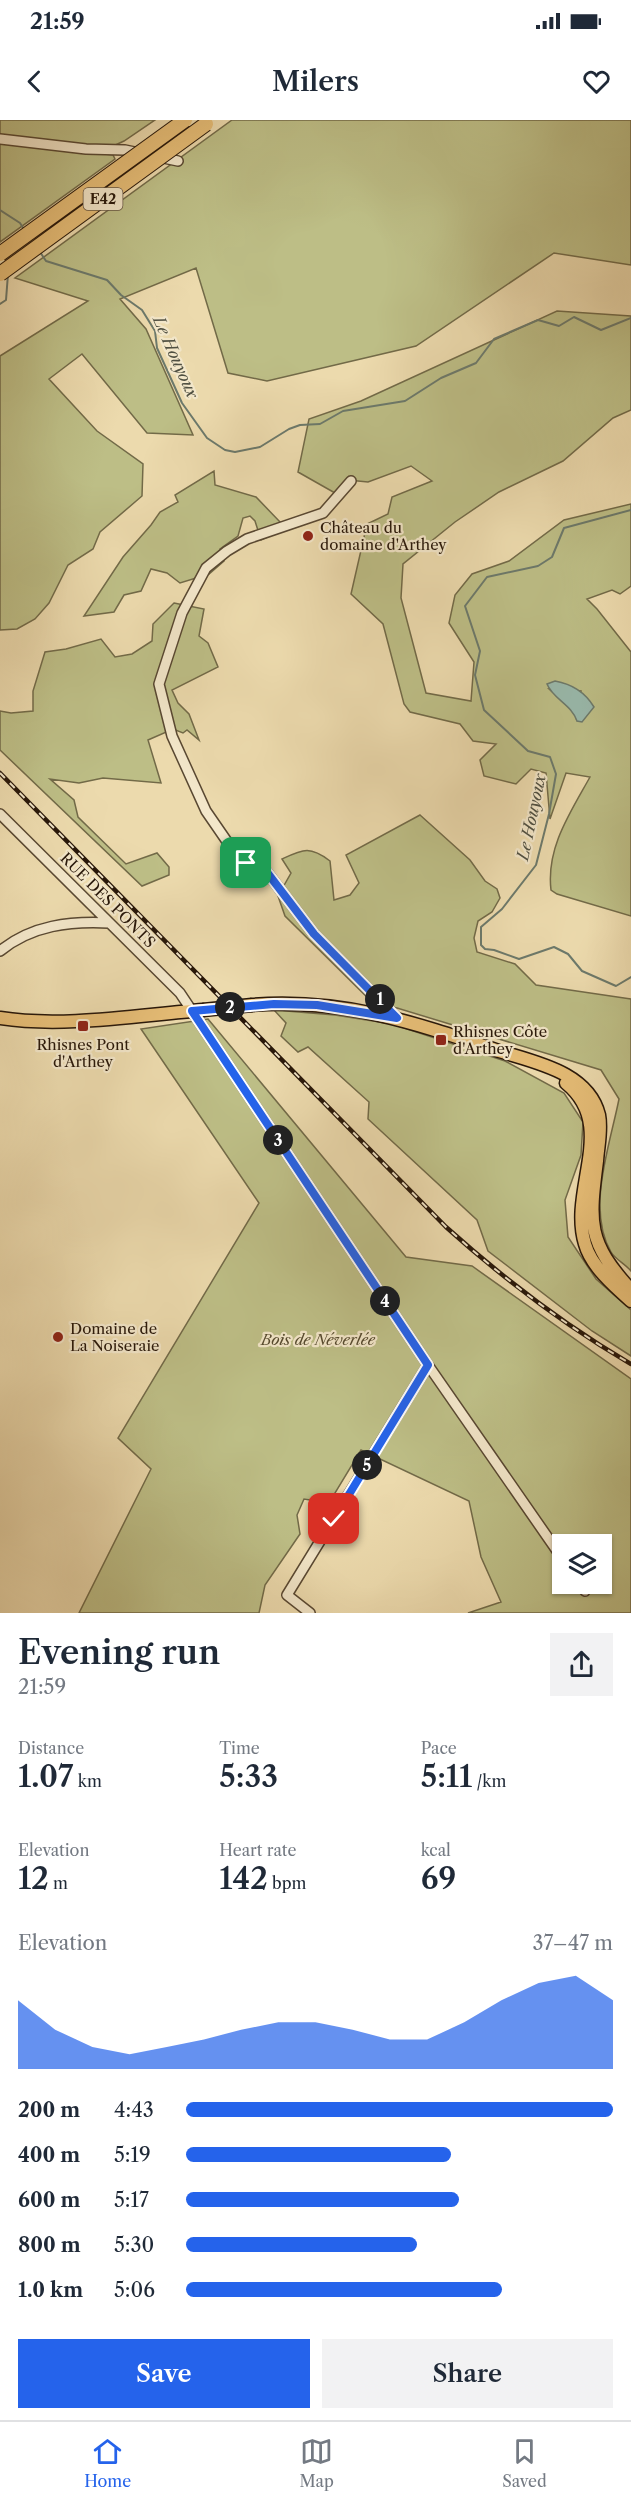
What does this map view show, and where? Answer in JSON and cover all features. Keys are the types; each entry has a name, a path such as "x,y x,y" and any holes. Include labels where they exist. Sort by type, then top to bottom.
{"highway":[{"name":"E42","path":"0,254 185,120"},
{"name":"E42","path":"0,274 206,124"}],"main road":[{"path":"0,1018 38,1022 78,1021 252,1005 317,1005 397,1018 497,1050 570,1077 591,1096 599,1115 600,1130 592,1196 593,1230 601,1253 631,1290"},
{"path":"497,1050 564,1082 576,1092 587,1108 591,1123 591,1142 581,1202 585,1245 599,1269 631,1301"}],"street":[{"path":"0,139 86,149 125,150 178,161"},
{"path":"351,481 323,513 247,539 226,551 206,568 182,613 159,684 172,736 206,811 226,840 246,863 266,871 314,934 397,1018"},
{"name":"RUE DES PONTS","path":"0,814 198,1010 428,1365 552,1544"},
{"path":"0,951 8,944 40,929 63,922 109,923"},
{"path":"310,1613 287,1595 428,1365"}],"green space":[{"path":"0,120 155,120 111,147 0,137"},
{"path":"232,120 631,120 631,265 554,253 416,346 267,381 228,373 196,268 120,299 146,329 193,435 147,433 82,354 49,379 97,431 143,464 142,496 100,532 93,549 68,565 49,603 35,619 17,629 0,630 0,356 88,301 15,278"},
{"path":"0,142 113,155 115,159 0,242"},
{"path":"557,311 631,316 631,410 613,418 563,461 499,492 455,522 403,564 401,598 426,693 471,701 474,662 449,623 455,595 472,574 509,561 564,520 631,504 631,586 620,594 612,590 587,599 631,652 631,916 557,894 551,890 550,875 556,845 590,777 566,773 550,819 546,773 531,769 516,784 484,776 480,760 496,744 473,741 460,724 410,712 404,704 383,624 351,594 367,524 388,514 392,497 432,481 411,466 368,482 348,480 335,493 298,472 309,419 361,401","holes":["549,689 581,691 577,721 575,713"]},
{"path":"214,471 215,485 256,497 281,523 272,535 261,540 255,521 250,516 243,518 238,536 220,549 224,561 209,574 180,583 167,573 151,569 141,591 124,595 114,612 84,616 123,557 160,512 178,502 175,495"},
{"path":"174,603 204,609 199,636 208,643 218,667 172,690 178,703 189,714 199,740 187,730 183,733 173,729 148,740 161,783 103,778 79,783 50,779 74,800 78,817 126,864 157,853 169,867 169,875 142,886 0,750 0,711 11,713 33,711 33,691 45,652 66,649 101,639 115,657 132,654 152,641 153,624"},
{"path":"420,815 470,860 485,881 497,889 500,898 492,912 478,921 474,938 477,952 515,964 536,985 631,999 631,1271 611,1252 600,1216 602,1177 619,1099 601,1070 397,1008 373,1003 285,916 278,896 291,873 282,859 302,851 317,853 330,861 334,900 350,895 359,883 346,855"},
{"path":"274,1010 335,1015 392,1024 505,1061 564,1093 583,1122 581,1155 565,1200 568,1237 596,1279 631,1310 631,1356 592,1331 488,1251 477,1220 368,1119 369,1102 308,1047 298,1052 281,1036 286,1023"},
{"name":"Bois de Néverlée","path":"208,1019 406,1257 472,1266 631,1379 631,1613 468,1613 501,1602 481,1557 469,1501 361,1450 329,1503 304,1499 297,1515 300,1534 265,1585 259,1613 79,1613 151,1469 118,1438 259,1203 141,1029"}],"shaded area":[{"path":"555,681 578,690 594,707 582,722 577,721 575,715 550,689 547,684"}],"waterway":[{"name":"Le Houyoux","path":"0,210 20,223 25,231"},
{"name":"Le Houyoux","path":"40,252 46,261 107,280 121,295 142,310 155,331 157,348 182,403 207,438 225,450 235,452 260,447 289,429 300,425 320,424 343,411 405,401 441,378 476,363 494,339 538,320 559,326 574,317 601,330 631,318"},
{"path":"0,304 6,300 8,274"},
{"name":"Le Houyoux","path":"631,510 564,528 552,557 538,566 487,577 465,606 480,651 475,675 484,710 528,751 550,757 556,774 536,865 502,909 481,927 481,945 485,949 519,959 554,947 568,954 582,971 616,986 631,977"}],"railway":[{"path":"0,773 446,1227 535,1300 631,1364"}],"place":[{"name":"Château du domaine d'Arthey","path":"308,536"},
{"name":"Rhisnes Pont d'Arthey","path":"83,1026"},
{"name":"Rhisnes Côte d'Arthey","path":"441,1040"},
{"name":"Domaine de La Noiseraie","path":"58,1337"}],"route":[{"path":"246,863 266,871 314,934 397,1018 317,1005 274,1004 192,1011 428,1365 334,1519"}]}
